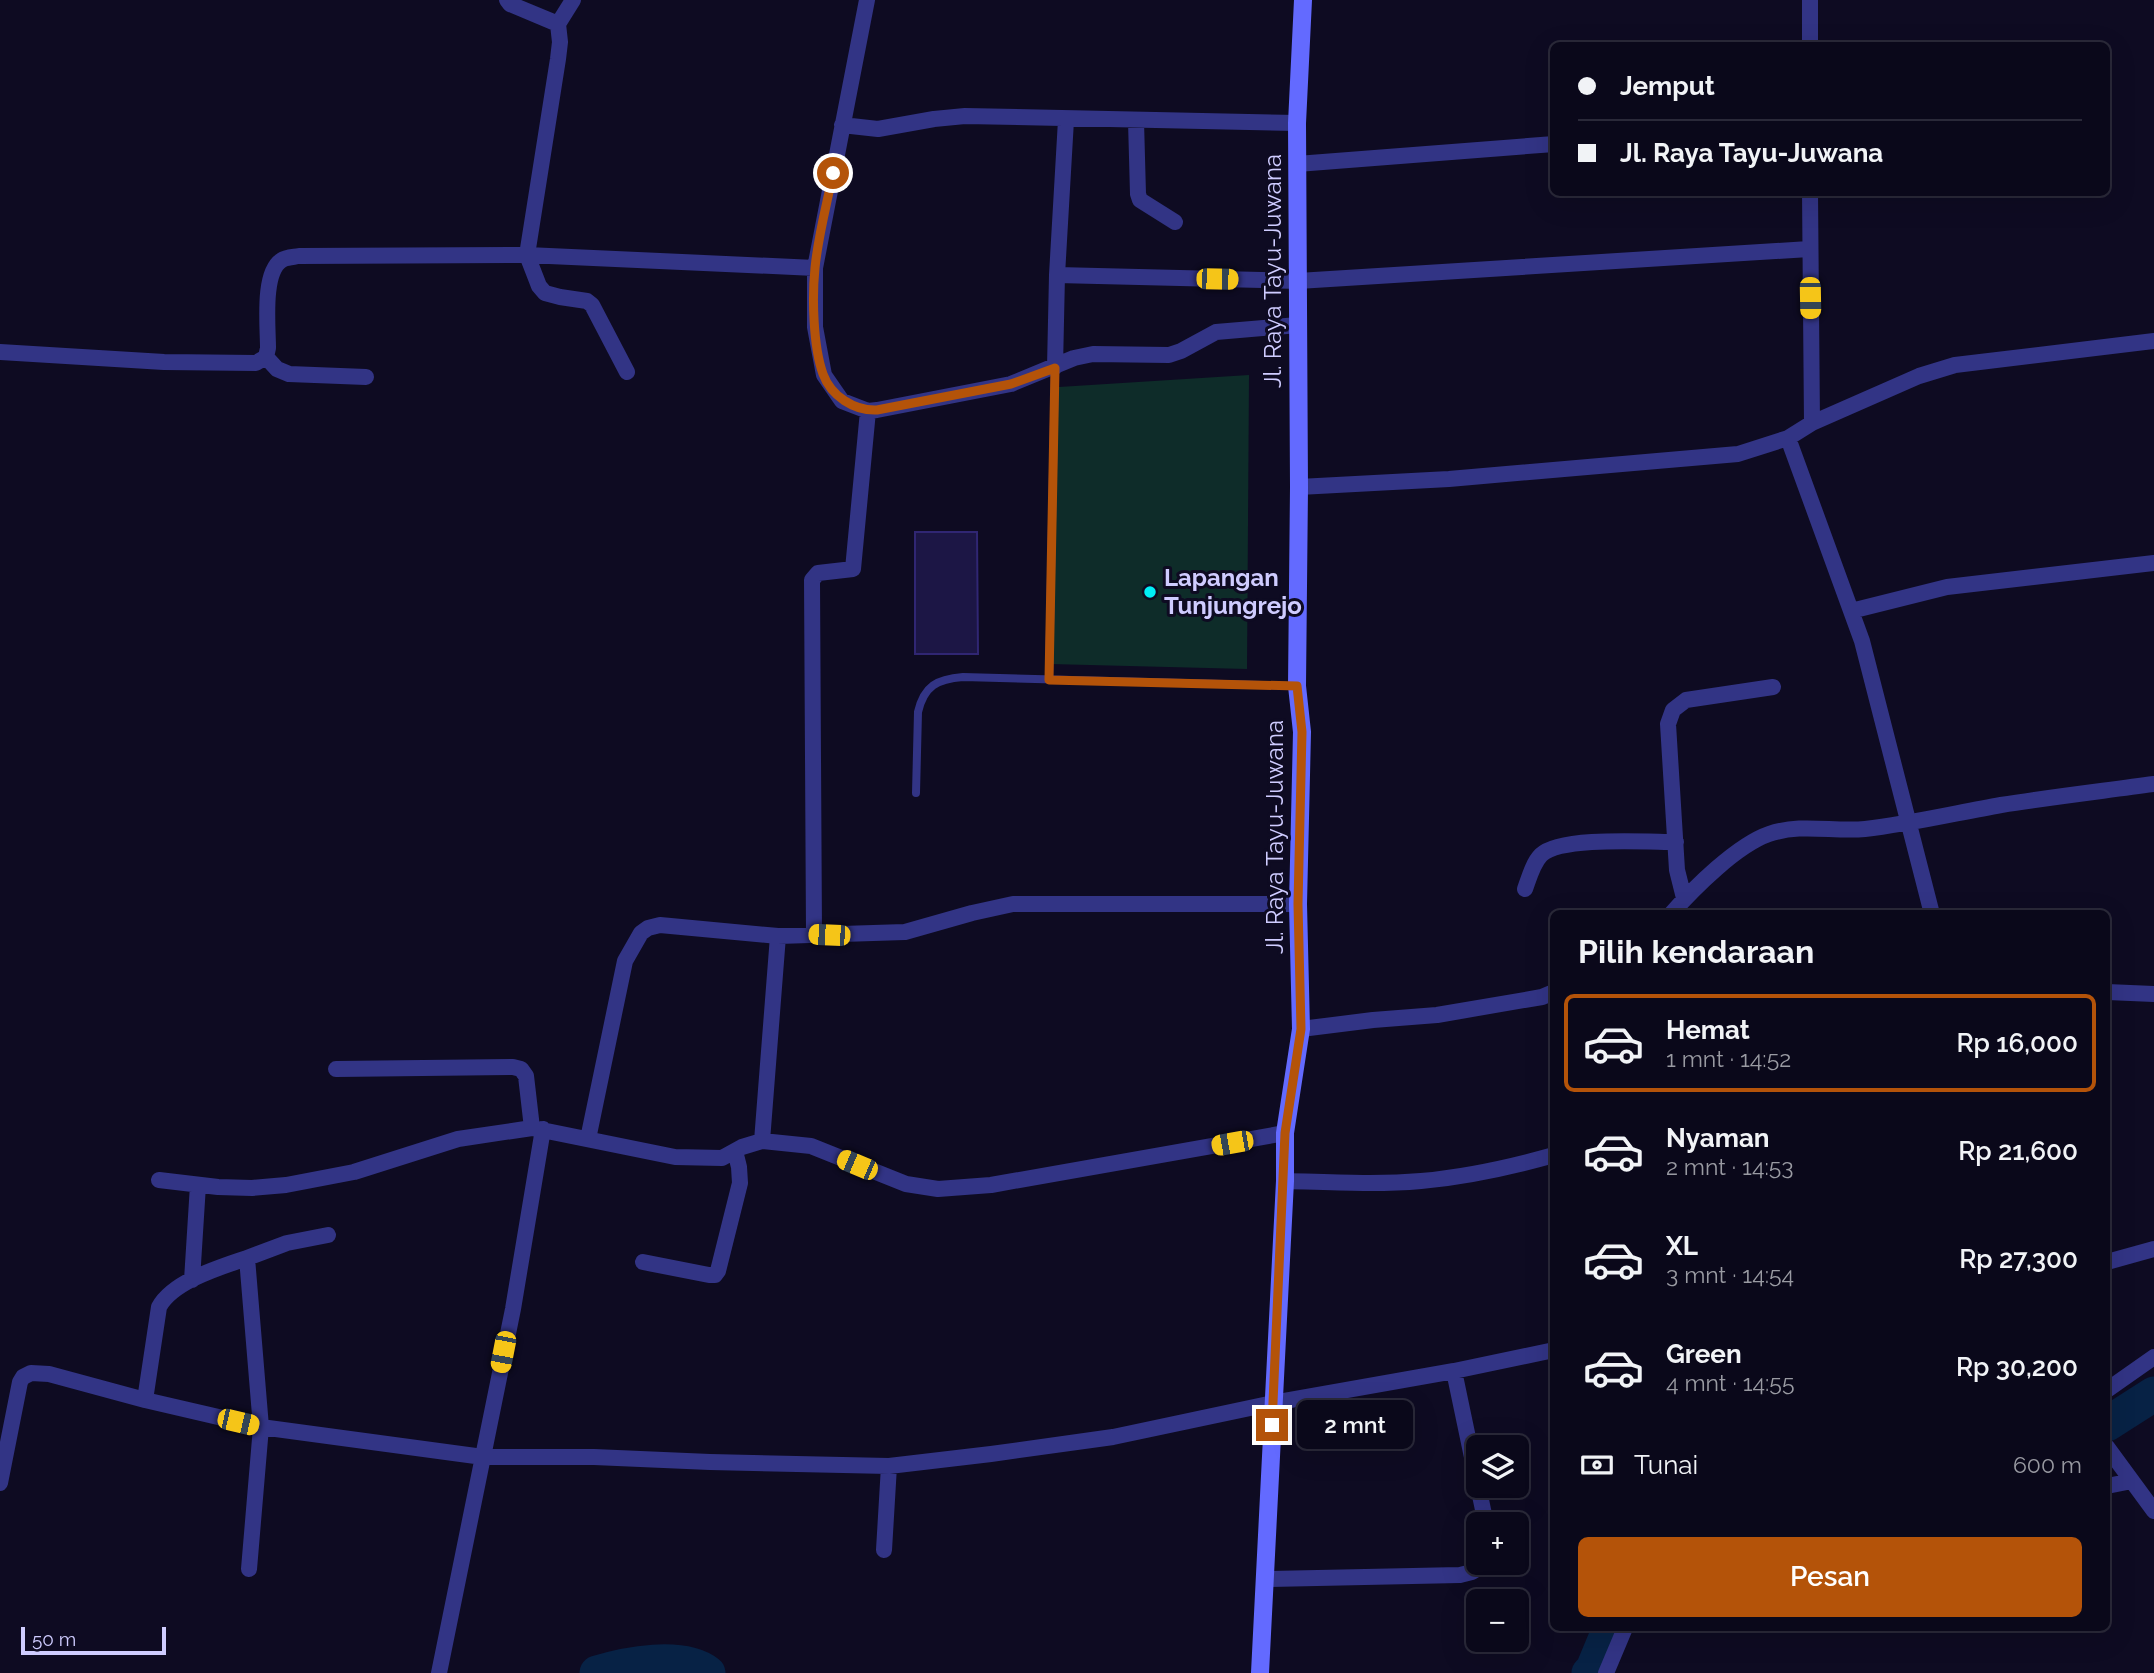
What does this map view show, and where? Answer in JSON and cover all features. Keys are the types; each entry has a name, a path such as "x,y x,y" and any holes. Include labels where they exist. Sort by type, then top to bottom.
{"main road":[{"name":"Jl. Raya Tayu-Juwana","path":"1260,1673 1285,1133 1301,1029 1298,904 1302,732 1297,686 1297,123 1303,0"}],"street":[{"path":"507,0 510,4 558,24"},
{"path":"573,0 558,24 558,59 527,255 539,286 545,293 590,303 627,372"},
{"path":"867,0 815,268 814,327 824,375 842,401 868,411 1011,384 1074,358 1093,354 1170,355 1216,332 1298,325"},
{"path":"1810,0 1810,42"},
{"path":"842,125 878,129 934,119 965,117 1297,123"},
{"path":"1055,368 1057,275 1066,120"},
{"path":"1136,121 1140,200 1175,222"},
{"path":"1297,164 1550,144"},
{"path":"1810,196 1812,423"},
{"path":"1057,275 1298,281 1809,249"},
{"path":"0,352 164,362 256,363 265,357 268,348 269,281 273,268 283,259 299,256 527,255 815,268"},
{"path":"1299,487 1449,479 1738,454 1788,438 1812,423 1919,376 1955,365 2154,341"},
{"path":"265,357 276,369 289,374 366,377"},
{"path":"814,934 812,580 818,573 853,569 868,411"},
{"path":"1788,438 1862,641 1931,910"},
{"path":"1851,611 1947,587 2154,563"},
{"path":"1684,898 1677,870 1668,724 1673,710 1686,700 1773,687"},
{"path":"1674,910 1684,898 1751,843 1769,834 1808,827 1862,829 2001,805 2154,784"},
{"path":"1525,889 1541,855 1563,845 1676,842"},
{"path":"588,1139 620,981 629,952 638,936 648,928 660,925 778,936 905,932 1013,904 1298,904"},
{"path":"762,1141 778,936"},
{"path":"2110,992 2154,994"},
{"path":"1301,1029 1437,1015 1550,994"},
{"path":"336,1069 521,1069 526,1076 537,1129 522,1264 439,1673"},
{"path":"159,1180 252,1188 296,1183 354,1172 458,1139 537,1129 675,1157 722,1158 741,1147 762,1141 811,1146 906,1184 938,1189 991,1185 1285,1133"},
{"path":"643,1262 709,1275 715,1275 719,1271 740,1183 735,1151"},
{"path":"1284,1181 1420,1181 1523,1164 1550,1156"},
{"path":"192,1280 198,1185"},
{"path":"145,1400 159,1307 163,1299 192,1280 218,1268 287,1243 328,1235"},
{"path":"2110,1261 2154,1249"},
{"path":"247,1258 261,1427 249,1569"},
{"path":"0,1483 20,1382 26,1375 40,1373 261,1427 483,1457 594,1457 889,1466 1114,1437 1273,1403 1550,1351"},
{"path":"2110,1388 2143,1362 2154,1357"},
{"path":"1454,1371 1483,1512"},
{"path":"2110,1451 2154,1511"},
{"path":"884,1550 889,1466"},
{"path":"2110,1485 2132,1481"},
{"path":"1264,1579 1466,1574"},
{"path":"1606,1673 1624,1631"}],"lane":[{"path":"1049,680 1055,368"},
{"path":"916,793 918,712 921,699 931,686 941,681 963,677 1297,686"}],"green space":[{"name":"Lapangan Tunjungrejo","path":"1249,375 1247,669 1050,664 1052,520 1059,387"}],"building":[{"path":"915,532 977,532 978,654 915,654"}],"waterway":[{"path":"2110,1422 2154,1394"},
{"path":"1589,1673 1609,1631"},
{"path":"597,1673 654,1662 684,1663 708,1673"}],"place":[{"name":"Lapangan Tunjungrejo","path":"1150,592"}],"route":[{"path":"833,173 815,268 814,327 824,375 842,401 868,411 877,410 1011,384 1055,368 1049,680 1297,686 1302,732 1298,904 1301,1029 1285,1133 1272,1425"}]}
